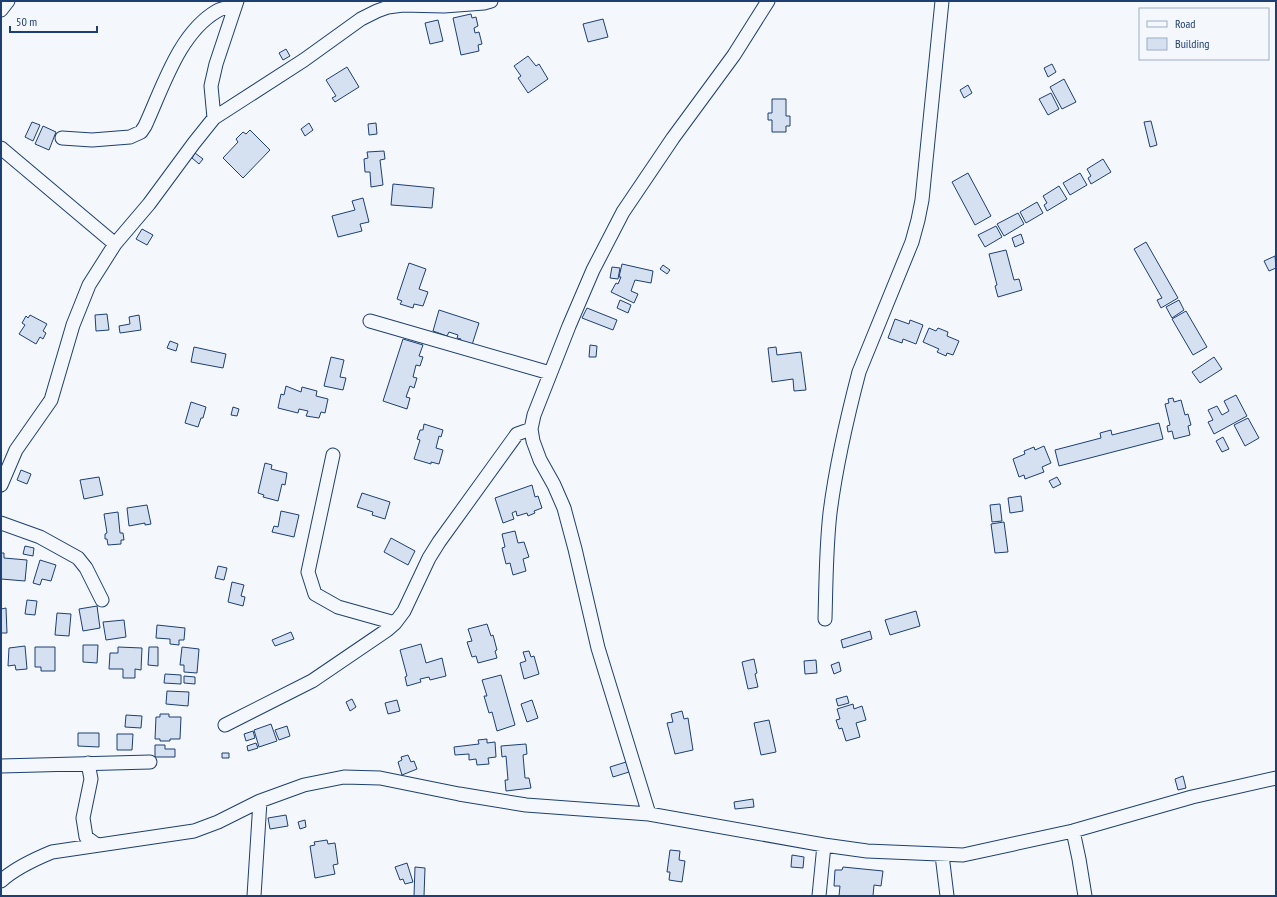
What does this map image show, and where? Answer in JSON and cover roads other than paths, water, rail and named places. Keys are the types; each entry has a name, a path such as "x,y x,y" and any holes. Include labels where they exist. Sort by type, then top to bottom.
{"street":[{"path":"1,10 8,1"},
{"path":"1,484 16,450 51,400 73,325 89,285 115,244 149,204 214,118 304,60 361,19 377,11 388,7 403,5 444,6 484,4 491,1"},
{"path":"649,814 598,648 565,513 556,490 540,460 533,441 531,429 534,416 550,373 593,270 623,212 673,138 734,55 768,1"},
{"path":"825,619 827,550 830,512 852,399 859,372 912,242 922,200 942,1"},
{"path":"214,118 211,86 232,3"},
{"path":"62,138 92,140 130,137 141,132 174,62 190,36 218,10 232,3"},
{"path":"1,148 115,244"},
{"path":"370,322 550,373"},
{"path":"225,725 312,681 362,648 395,623 410,600 429,558 439,542 517,434 531,429"},
{"path":"333,455 308,572 315,594 338,607 395,623"},
{"path":"1,523 40,537 78,558 86,568 102,600"},
{"path":"88,762 91,779 83,818 86,837 97,845"},
{"path":"1,766 88,762 150,762"},
{"path":"1,881 6,876 35,859 52,852 194,831 218,822 260,801 304,785 344,777 380,778 459,794 526,805 649,814 824,845 867,850 942,855 963,855 1073,831 1192,797 1276,778"},
{"path":"254,896 260,801"},
{"path":"1073,831 1085,896"},
{"path":"819,896 824,845"},
{"path":"942,855 947,896"}]}
